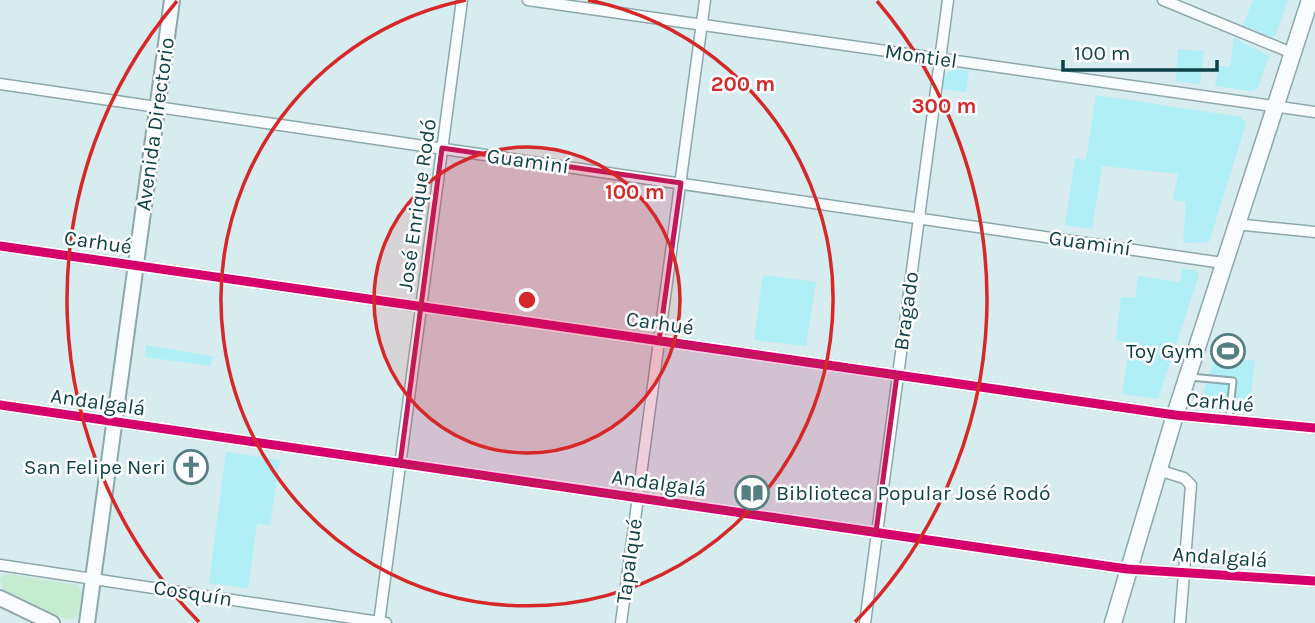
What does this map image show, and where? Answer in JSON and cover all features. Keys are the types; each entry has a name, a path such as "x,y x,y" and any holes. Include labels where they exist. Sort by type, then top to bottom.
{"main road":[{"path":"1113,623 1127,569 1223,263 1310,0"}],"street":[{"name":"Avenida Directorio","path":"88,623 172,0"},
{"name":"José Enrique Rodó","path":"381,623 462,0"},
{"name":"Montiel","path":"528,0 1315,112"},
{"name":"Tapalqué","path":"621,623 705,0"},
{"name":"Bragado","path":"865,623 948,0"},
{"path":"1163,0 1292,52"},
{"name":"Guaminí","path":"0,84 1223,263"},
{"path":"1236,224 1315,232"},
{"name":"Carhué","path":"0,246 1175,415 1315,429"},
{"name":"Andalgalá","path":"0,405 1127,569 1315,581"},
{"path":"1158,470 1184,478 1191,485 1180,623"},
{"name":"Cosquín","path":"0,565 381,623"},
{"path":"0,598 52,623"}],"lane":[{"path":"1187,377 1233,381 1229,420"}],"highlighted area":[{"path":"442,148 681,183 659,341 897,375 876,532 400,464"}],"shaded area":[{"path":"1253,0 1288,0 1276,35 1272,37 1243,25"},
{"path":"1234,38 1269,56 1258,88 1252,91 1215,86 1219,66 1230,67"},
{"path":"1178,49 1204,51 1200,84 1176,81"},
{"path":"953,69 969,71 966,92 942,89 943,77"},
{"path":"1096,95 1241,117 1246,124 1209,242 1183,243 1186,202 1173,200 1178,174 1102,166 1092,229 1065,225 1075,158 1086,160"},
{"path":"1182,269 1196,270 1199,275 1158,399 1122,394 1130,343 1116,340 1121,297 1135,298 1138,276 1180,282"},
{"path":"763,275 816,282 806,346 754,340"},
{"path":"146,345 216,357 212,358 211,366 145,357"},
{"path":"1215,357 1255,361 1249,409 1199,405"},
{"path":"226,452 280,460 270,525 257,524 248,588 209,583"}],"green space":[{"path":"8,574 77,585 82,593 79,615 67,620 3,589 0,578"}],"cycle path":[{"path":"0,246 1175,415 1315,428"},
{"path":"0,405 1127,569 1315,581"}],"place":[{"name":"Toy Gym","path":"1228,351"},
{"name":"San Felipe Neri","path":"191,467"},
{"name":"Biblioteca Popular José Rodó","path":"752,493"}]}
